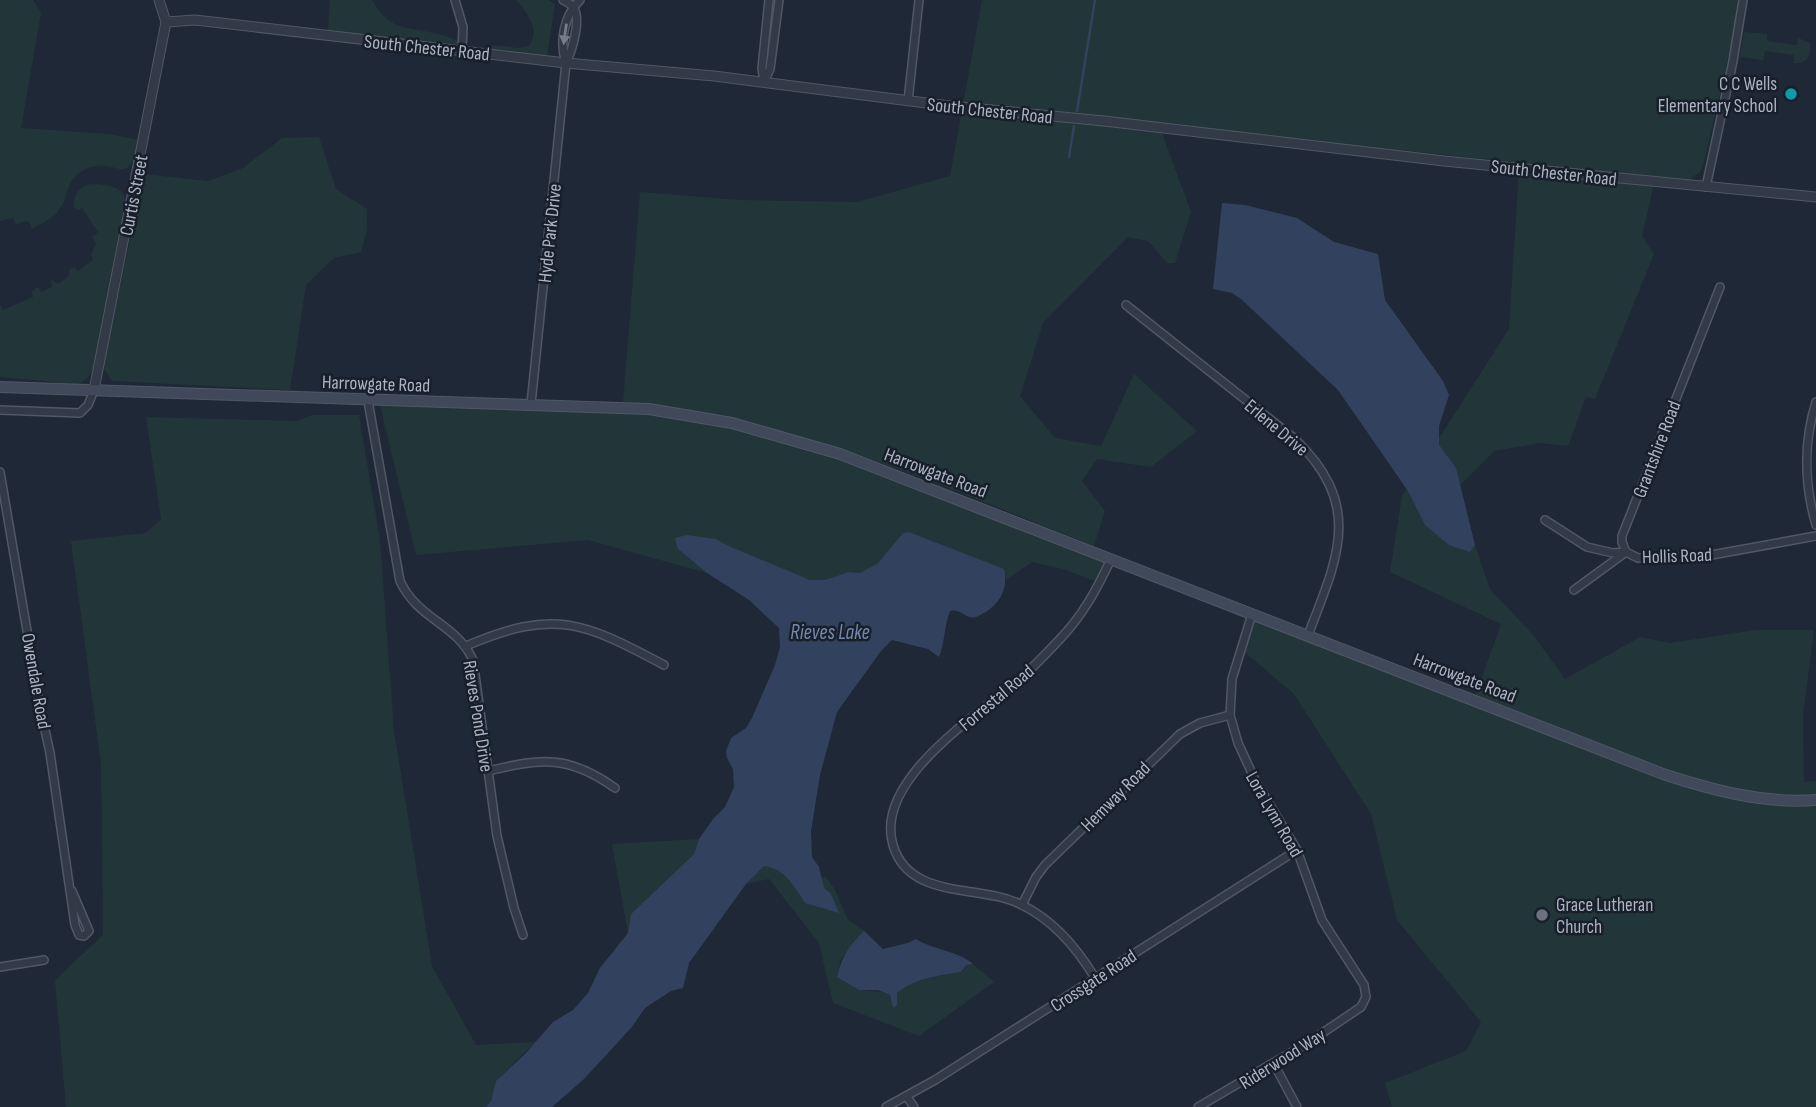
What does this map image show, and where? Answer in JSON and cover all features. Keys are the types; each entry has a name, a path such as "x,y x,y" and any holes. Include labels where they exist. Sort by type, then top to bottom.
{"main road":[{"name":"Harrowgate Road","path":"0,387 649,409 750,427 840,454 1676,778 1756,797 1816,800"}],"street":[{"name":"Curtis Street","path":"94,390 166,22 159,0"},
{"path":"455,0 463,27 462,51"},
{"path":"564,0 573,7"},
{"name":"Hyde Park Drive","path":"531,404 566,62 562,51 567,14 580,0"},
{"path":"764,82 762,68 769,0"},
{"path":"764,82 770,69 779,0"},
{"path":"908,101 919,0"},
{"path":"1706,187 1743,0"},
{"name":"South Chester Road","path":"166,22 195,20 764,82 908,101 1431,160 1816,197"},
{"name":"Grantshire Road","path":"1626,552 1622,536 1720,287"},
{"name":"Erlene Drive","path":"1126,305 1295,439 1312,457 1326,478 1338,513 1338,545 1331,575 1308,635"},
{"path":"0,410 80,413 88,405 94,390"},
{"name":"Rieves Pond Drive","path":"368,401 400,581 412,603 453,632 466,646 476,671 501,857 523,935"},
{"path":"1816,402 1806,449 1807,488 1816,526"},
{"name":"Owendale Road","path":"0,472 52,765 77,932 84,936 89,931 72,891"},
{"name":"Hollis Road","path":"1545,520 1587,547 1626,552 1638,558 1706,556 1816,536"},
{"path":"1574,590 1626,552"},
{"name":"Forrestal Road","path":"1022,905 997,895 925,883 903,865 891,838 891,816 906,785 957,729 1024,675 1073,625 1095,593 1111,559"},
{"name":"Lora Lynn Road","path":"1252,614 1232,679 1230,715 1247,765 1297,850 1322,920 1364,985 1366,997 1363,1004"},
{"path":"466,646 523,627 562,624 592,630 664,664"},
{"name":"Hemway Road","path":"1022,905 1045,865 1180,734 1200,723 1230,715"},
{"path":"488,771 539,762 558,762 584,769 615,788"},
{"name":"Crossgate Road","path":"886,1107 907,1097 1297,850"},
{"path":"1022,905 1044,918 1064,936 1096,978"},
{"path":"0,967 44,960"},
{"name":"Riderwood Way","path":"1198,1107 1309,1042 1363,1004"},
{"path":"1273,1064 1297,1107"},
{"path":"907,1097 914,1107"}],"green space":[{"path":"0,0 33,0 41,13 21,128 109,134 139,140 130,165 125,169 95,166 84,170 73,178 59,210 32,229 26,221 16,224 13,218 0,221"},
{"path":"330,0 372,0 393,23 448,37 465,44 467,48 328,33"},
{"path":"517,0 549,0 555,4 547,56 488,49 492,45 518,48 529,46 534,33 533,27"},
{"path":"982,0 1737,0 1734,32 1704,162 1700,172 1690,179 1083,116 1161,130 1191,212 1175,263 1167,263 1148,241 1128,237 1043,323 1020,396 1055,438 1101,446 1134,374 1197,431 1151,467 1097,459 1082,481 1105,511 1094,546 921,478 804,438 684,410 623,402 640,192 739,200 857,202 950,176"},
{"path":"1744,32 1767,34 1767,41 1797,45 1798,38 1810,43 1809,55 1799,63 1794,63 1794,55 1765,51 1763,60 1740,57"},
{"path":"319,137 336,189 367,209 367,230 361,252 334,258 306,285 290,390 112,381 103,367 144,174 208,181 243,168 282,138"},
{"path":"1519,170 1654,184 1642,236 1654,254 1595,399 1586,397 1568,446 1540,443 1494,451 1459,486 1470,531 1490,589 1534,636 1565,679 1640,637 1670,643 1756,630 1814,630 1803,715 1804,782 1816,781 1816,795 1771,793 1685,775 1475,696 1501,624 1390,572 1402,496 1509,329"},
{"path":"91,184 118,189 125,201 92,371 85,380 77,384 0,377 0,305 3,310 33,297 32,292 37,287 42,292 52,287 51,279 58,284 68,277 70,269 74,267 78,271 93,260 91,255 96,243 92,237 98,232 82,208 74,208 77,192"},
{"path":"379,401 649,409 804,442 1111,559 1100,583 1063,569 1032,562 1006,580 1003,569 909,532 903,533 878,563 860,573 849,572 825,580 810,580 716,539 678,549 707,573 588,540 416,555"},
{"path":"312,415 359,415 380,540 394,731 432,966 476,1045 535,1042 496,1081 491,1101 486,1107 66,1107 55,980 103,935 101,764 71,541 146,533 161,519 146,417 297,421"},
{"path":"1252,614 1611,753 1730,793 1816,800 1816,1107 1392,1107 1385,1083 1466,1051 1481,1022 1397,920 1371,814 1294,694 1241,649"},
{"path":"699,839 694,854 631,914 628,933 612,844"},
{"path":"764,866 783,875 805,903 817,877 826,877 848,920 866,932 864,940 841,958 837,977 852,986 888,995 897,1005 896,993 903,988 927,979 961,972 966,965 973,964 994,982 919,1036 833,1003 819,943 769,879 746,884"}],"water":[{"path":"1222,203 1245,205 1297,218 1334,242 1378,254 1385,300 1443,381 1449,395 1439,426 1439,445 1456,468 1475,545 1470,552 1449,545 1425,525 1408,491 1338,390 1241,299 1232,293 1213,289"},
{"name":"Rieves Lake","path":"909,532 1004,569 1004,588 996,603 977,617 950,611 939,657 928,649 892,640 837,712 820,775 811,831 812,857 819,867 824,888 831,894 839,913 805,903 783,875 764,866 746,884 689,963 683,988 671,991 645,1008 631,1028 584,1079 552,1107 486,1107 491,1101 496,1081 553,1022 573,1010 588,993 600,968 628,933 631,914 694,854 699,839 725,807 734,787 733,769 726,751 731,738 746,728 752,718 775,665 780,647 779,628 749,600 707,573 678,549 675,538 687,535 716,539 810,580 825,580 849,572 860,573 878,563 903,533"},
{"path":"864,931 883,949 916,939 961,956 973,964 966,965 961,972 928,978 904,988 897,993 897,1005 893,1007 890,995 878,990 859,990 837,977 847,952"}],"waterway":[{"path":"1077,111 1095,0"},
{"path":"1069,157 1074,126"}],"place":[{"name":"C C Wells Elementary School","path":"1791,94"},
{"name":"Grace Lutheran Church","path":"1542,915"}]}
